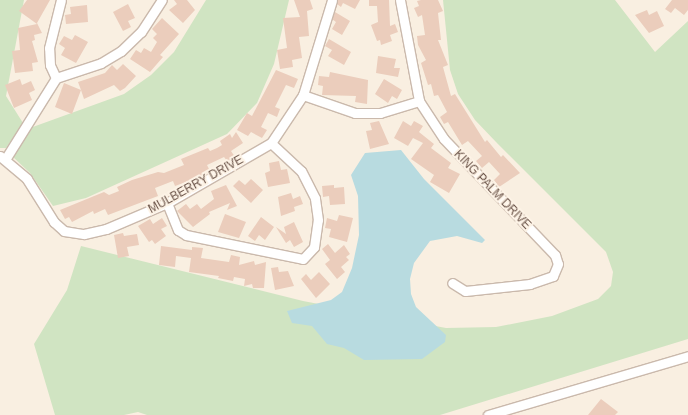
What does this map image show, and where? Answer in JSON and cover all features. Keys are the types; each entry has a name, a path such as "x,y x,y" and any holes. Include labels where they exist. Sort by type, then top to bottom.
{"street":[{"path":"56,78 50,65 49,48 61,0"},
{"path":"3,157 56,78 101,63 121,51 141,32 162,0"},
{"name":"MULBERRY DRIVE","path":"3,157 27,179 54,222 64,231 84,234 106,230 167,203 271,143 303,95 332,0"},
{"name":"KING PALM DRIVE","path":"400,0 419,101 444,139 555,255 558,264 553,276 530,284 465,291 452,282"},
{"path":"303,95 355,113 380,113 419,101"},
{"path":"167,203 178,230 186,235 303,259 314,247 318,220 315,198 301,171 271,143"},
{"path":"488,415 688,356"}],"green space":[{"path":"0,0 24,0 6,96 23,123 6,148 0,148"},
{"path":"206,0 289,0 274,64 257,103 227,134 86,198 53,206 30,173 12,156 13,150 30,128 124,94 151,75 174,52"},
{"path":"443,0 615,0 655,52 688,21 688,339 440,415 147,415 138,412 124,415 55,415 34,344 67,290 81,246 303,301 446,328 496,327 552,316 598,299 611,286 613,272 606,252 475,120 458,94 450,70"}],"water":[{"path":"401,150 424,179 485,240 482,243 457,236 430,241 414,263 410,279 411,294 416,307 446,335 445,342 422,359 364,360 344,348 327,344 312,326 292,323 287,311 331,300 342,292 352,268 359,235 358,196 351,175 365,153"}],"building":[{"path":"27,0 50,0 37,23 42,33 34,35 35,40 32,41 38,62 32,63 33,71 15,73 12,51 20,50 18,28 37,24 19,11"},
{"path":"174,0 187,0 195,10 183,23 169,10 177,4"},
{"path":"294,0 310,0 313,9 307,11 309,36 299,37 302,58 292,60 293,67 280,69 277,50 287,48 283,18 300,17"},
{"path":"338,0 360,0 355,9 343,3 341,7 337,4"},
{"path":"369,0 389,0 390,26 395,24 398,32 390,35 392,41 381,45 380,40 377,41 371,25 378,22 377,6 369,6"},
{"path":"438,0 443,11 438,13 441,40 438,40 448,65 443,67 451,96 455,94 485,142 487,140 501,157 503,155 520,173 499,187 494,180 500,174 489,162 482,168 476,161 482,156 468,141 462,145 448,122 444,124 440,117 447,112 438,95 434,96 431,84 428,85 421,63 426,60 418,45 417,36 425,35 422,15 418,17 414,8 419,6 417,1"},
{"path":"672,0 688,0 688,10 684,15 675,8 671,13 665,9"},
{"path":"128,4 135,18 128,21 131,27 123,31 113,12"},
{"path":"87,5 88,22 66,24 65,15 71,14 70,7"},
{"path":"647,10 649,15 657,11 664,26 649,33 635,15"},
{"path":"335,12 350,21 342,35 332,29 336,22 332,19"},
{"path":"162,18 179,34 160,55 163,57 150,72 130,59 136,50 141,53 144,48 151,52 157,42 153,38 157,34 152,29"},
{"path":"75,35 88,42 76,63 61,55 65,48 59,44 64,36 72,40"},
{"path":"329,39 351,52 344,65 328,56 332,50 325,46"},
{"path":"378,56 396,59 394,68 400,68 398,77 376,73"},
{"path":"123,64 136,76 125,88 120,91 114,85 84,99 78,82 105,73 112,65 117,70"},
{"path":"276,70 298,79 294,88 286,85 275,107 280,109 277,117 268,113 261,127 267,130 262,138 251,132 248,136 237,130 247,113 252,116"},
{"path":"330,72 368,80 367,104 355,102 356,96 322,95 323,86 318,85 319,76 329,77"},
{"path":"20,79 22,85 31,81 35,90 29,93 32,100 14,108 5,85"},
{"path":"384,79 402,90 397,99 392,96 388,103 375,94"},
{"path":"64,83 81,90 72,114 55,107"},
{"path":"379,121 389,144 370,149 366,131 372,130 370,123"},
{"path":"403,121 411,126 414,121 423,126 419,132 434,144 431,148 451,163 448,168 460,174 449,193 430,182 434,175 411,159 423,143 413,138 408,146 394,138"},
{"path":"236,132 243,143 231,151 235,157 227,161 224,157 207,165 210,171 202,176 175,186 173,181 155,188 158,196 108,215 105,209 94,214 93,211 72,222 69,217 65,219 60,210 104,192 109,195 119,191 117,187 132,180 158,172 164,173 184,165 181,159 208,148 210,151 217,148 222,145 220,141 230,134 232,138"},
{"path":"279,161 281,170 287,169 290,183 268,187 265,173 270,171 269,163"},
{"path":"251,179 263,190 251,203 233,186 239,180 245,185"},
{"path":"226,185 237,206 227,210 230,203 209,212 210,214 193,227 177,211 186,204 190,209 197,204 201,209 214,199 211,191"},
{"path":"334,185 334,188 344,187 345,204 330,205 329,196 323,197 322,186"},
{"path":"291,193 293,199 300,196 303,204 294,207 295,211 281,216 278,197"},
{"path":"225,214 246,222 239,238 218,232"},
{"path":"339,215 353,218 347,242 329,237 331,229 325,228 327,218 337,221"},
{"path":"261,217 274,227 265,240 259,235 255,241 248,236"},
{"path":"162,218 167,226 161,229 166,236 155,244 152,240 149,242 138,226 150,219 153,224"},
{"path":"294,222 303,242 294,247 290,240 286,243 276,227 286,234 284,227"},
{"path":"123,233 124,236 137,234 139,245 127,247 129,256 118,258 114,235"},
{"path":"328,244 335,253 344,245 350,254 346,257 349,260 341,267 345,272 337,279 325,264 330,260 322,249"},
{"path":"161,246 192,250 192,247 203,248 201,258 229,262 231,255 240,257 239,265 254,261 255,265 266,262 264,288 253,288 252,284 244,286 245,279 234,277 233,281 218,278 219,276 189,272 191,258 176,256 175,267 159,265"},
{"path":"278,267 279,272 288,271 294,286 275,290 271,268"},
{"path":"319,272 330,284 316,298 301,279 306,274 311,280"},
{"path":"601,399 618,412 615,415 588,415"}]}
